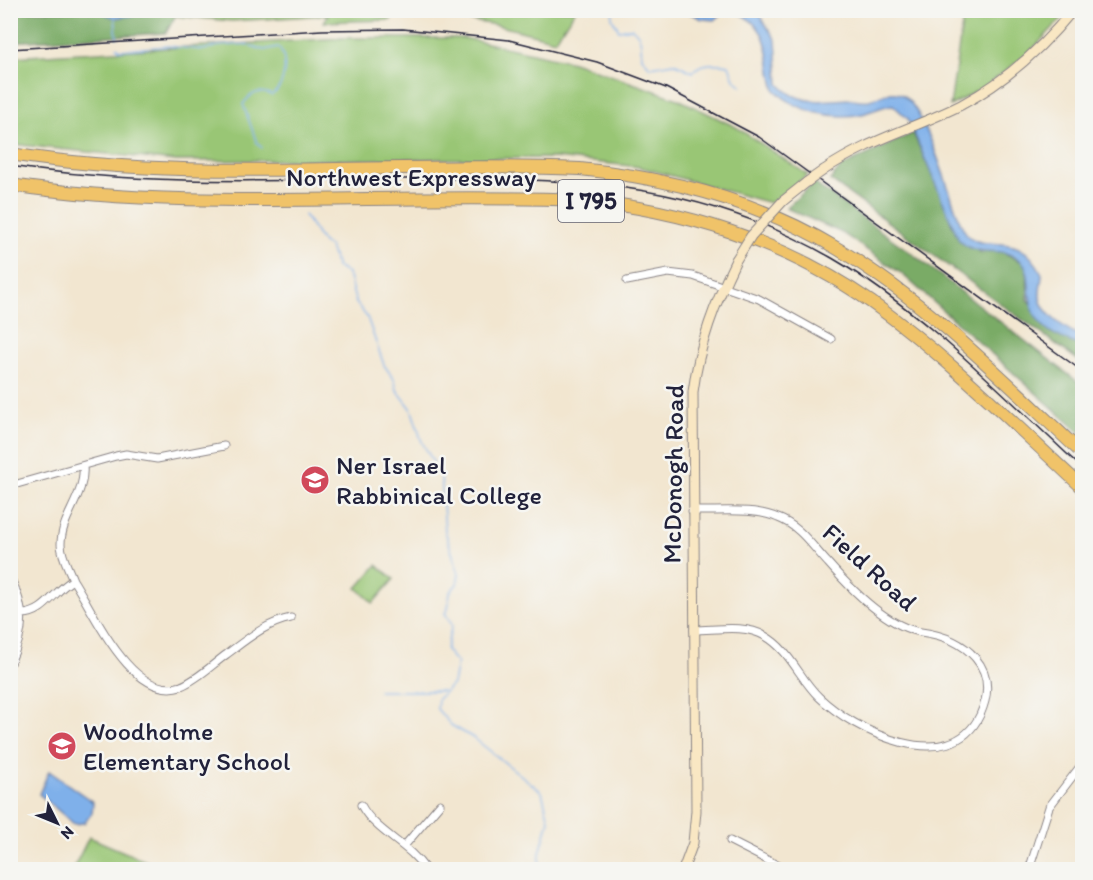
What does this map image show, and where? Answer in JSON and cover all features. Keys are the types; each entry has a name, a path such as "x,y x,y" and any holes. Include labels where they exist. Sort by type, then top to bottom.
{"highway":[{"name":"Northwest Expressway","path":"10,154 88,164 187,169 579,169 642,176 693,188 794,225 867,267 931,316 1083,453"},
{"name":"Northwest Expressway","path":"10,185 160,200 578,200 637,207 685,218 780,251 824,273 869,301 947,364 1083,487"}],"main road":[{"name":"McDonogh Road","path":"683,870 693,843 696,819 691,432 695,373 711,313 736,260 751,236 783,201 853,151 972,99 1011,72 1040,47 1073,10"}],"street":[{"path":"627,281 649,275 678,273 759,299 831,339"},
{"path":"10,486 126,454 157,459 224,446"},
{"path":"83,466 83,483 64,530 61,545 73,580 99,628 116,650 145,680 167,688 186,684 257,632 291,618"},
{"name":"Field Road","path":"692,511 770,515 791,524 840,576 892,622 911,631 947,637 966,647 981,667 985,681 985,699 974,725 958,740 933,747 905,743 865,728 827,704 808,686 784,651 762,634 743,629 694,630"},
{"path":"10,577 23,614 22,631 10,663"},
{"path":"23,614 37,612 57,591 73,580"},
{"path":"1029,870 1049,807 1083,764"},
{"path":"405,845 440,804"},
{"path":"361,805 373,824 405,845 426,870"},
{"path":"730,841 786,870"}],"green space":[{"path":"391,10 391,20 324,22 328,15 232,21 175,16 178,11"},
{"path":"438,10 575,11 555,40 496,25 435,15"},
{"path":"11,11 178,11 166,33 11,42"},
{"path":"964,11 1069,11 1028,54 984,87 950,106"},
{"path":"344,38 464,38 573,62 678,99 736,127 808,175 770,203 640,167 556,158 176,161 11,144 11,57"},
{"path":"913,133 947,208 952,226 981,253 999,250 1024,263 1027,269 1028,300 1050,332 1082,347 1082,363 830,180 841,167"},
{"path":"814,183 910,252 1082,385 1082,434 902,274 842,233 786,208"},
{"path":"377,565 394,579 373,603 357,588"},
{"path":"89,837 148,862 144,869 73,869"}],"water":[{"path":"98,10 169,11 115,18"},
{"path":"685,11 709,13 725,11 715,20 702,19"},
{"path":"734,11 757,11 776,40 779,84 795,96 822,101 867,100 888,93 896,93 909,101 919,114 927,132 961,224 968,235 977,241 1021,249 1032,258 1042,274 1040,298 1042,305 1057,322 1082,338 1082,347 1049,331 1040,322 1031,302 1026,267 1021,261 1005,253 974,249 959,240 908,119 893,105 862,114 839,116 804,109 793,104 775,90 766,44 762,35 747,18"},
{"path":"49,771 93,802 92,813 84,823 74,824 39,794"}],"waterway":[{"path":"613,10 612,18 619,30 632,28 638,35 642,57 650,67 674,63 693,72 704,65 729,65 734,79 742,86"},
{"path":"115,18 117,38"},
{"path":"117,47 120,50 168,46 203,50 218,46 245,44 264,50 278,47 284,58 283,79 280,85 272,95 263,92 256,93 243,104 257,143 262,148"},
{"path":"304,215 323,243 330,247 337,267 348,274 356,303 367,317 384,365 394,379 397,390 411,408 422,442 441,476 445,531 459,574 457,584 450,592 448,609 445,613 452,625 446,650 457,663 453,684 438,699 437,709 451,725 475,739 542,792 549,820 540,853 539,870"},
{"path":"379,691 443,691"}],"railway":[{"path":"10,49 322,30 403,29 509,40 597,62 666,88 759,137 1082,371"},
{"path":"10,166 152,179 562,181 670,196 724,210 778,230 832,258 900,304 963,356 1082,468"}],"place":[{"name":"Ner Israel Rabbinical College","path":"315,480"},
{"name":"Woodholme Elementary School","path":"62,746"}]}
